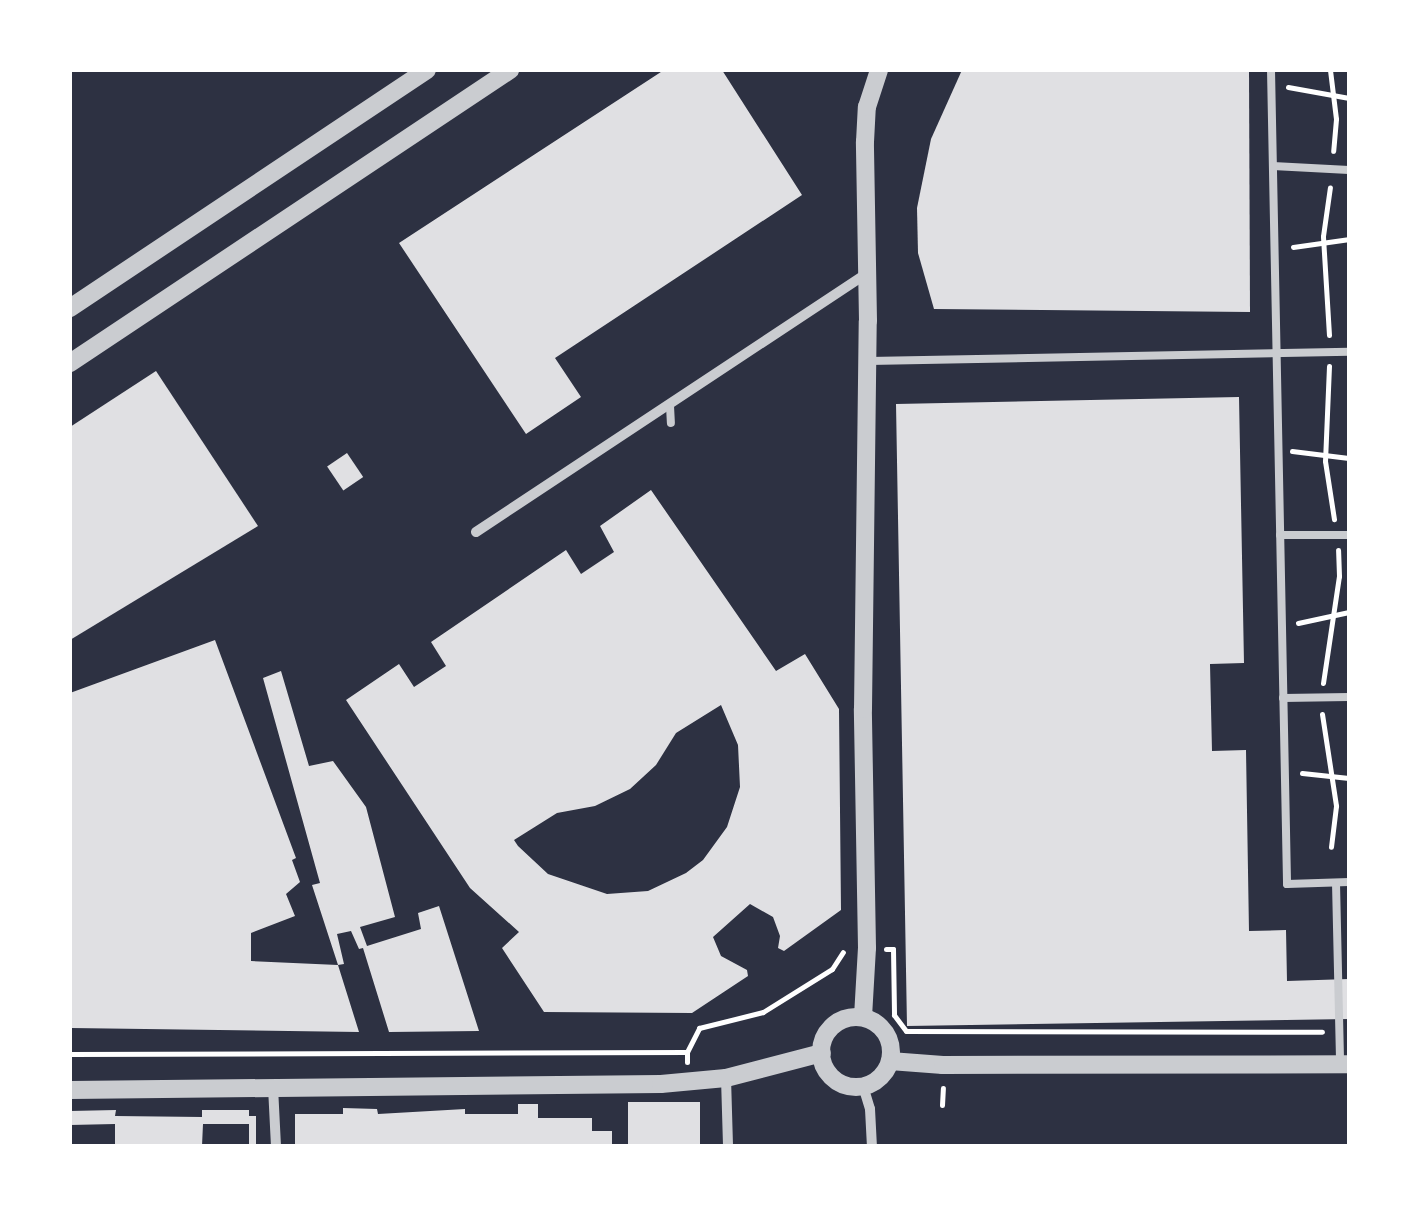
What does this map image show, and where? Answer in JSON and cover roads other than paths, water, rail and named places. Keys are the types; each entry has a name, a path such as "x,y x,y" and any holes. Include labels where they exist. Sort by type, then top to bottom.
{"street":[{"path":"70,308 427,70"},
{"path":"70,363 510,70"},
{"path":"863,1018 868,948 863,709 868,361 864,142 867,107 879,70"},
{"path":"476,532 865,275"},
{"path":"850,1017 863,1018 883,1028 892,1049 880,1077 863,1086 851,1086 830,1075 822,1053 826,1035 834,1026 850,1017"},
{"path":"70,1090 661,1084 726,1078 822,1053"},
{"path":"890,1060 943,1065 1344,1064"},
{"path":"726,1078 728,1146"},
{"path":"863,1086 870,1109 872,1146"},
{"path":"273,1088 276,1146"}],"lane":[{"path":"1271,70 1286,884 1349,882"},
{"path":"1273,166 1349,170"},
{"path":"868,361 1349,352"},
{"path":"670,406 671,423"},
{"path":"1280,534 1349,535"},
{"path":"1283,698 1349,697"},
{"path":"1336,883 1344,1064"}]}
